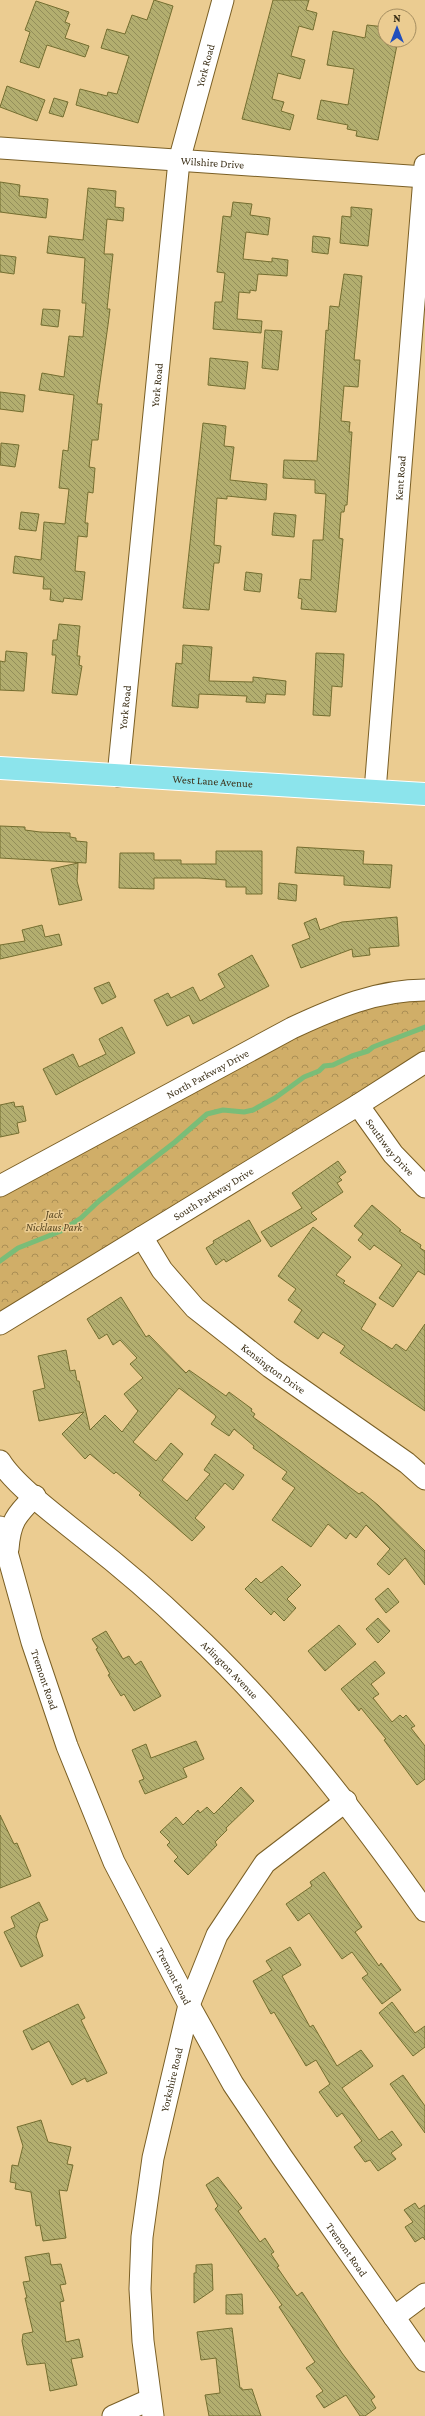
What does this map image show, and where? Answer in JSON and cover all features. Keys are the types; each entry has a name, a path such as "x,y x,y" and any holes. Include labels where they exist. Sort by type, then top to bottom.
{"main road":[{"name":"West Lane Avenue","path":"0,768 425,794"}],"street":[{"name":"York Road","path":"118,776 179,161 223,0"},
{"name":"Wilshire Drive","path":"0,148 179,161 424,173"},
{"name":"Kent Road","path":"375,791 424,173"},
{"name":"North Parkway Drive","path":"0,1186 292,1028 331,1010 377,994 425,990"},
{"name":"South Parkway Drive","path":"0,1324 358,1106 425,1062"},
{"name":"Southway Drive","path":"358,1106 392,1154 425,1187"},
{"name":"Kensington Drive","path":"142,1237 162,1270 195,1308 270,1367 407,1463 425,1479"},
{"name":"Arlington Avenue","path":"0,1462 35,1496 125,1571 190,1630 260,1701 346,1801 425,1911"},
{"name":"Tremont Road","path":"8,1550 11,1525 16,1516 35,1496"},
{"name":"Tremont Road","path":"0,1527 8,1550 32,1642 67,1746 114,1862 189,2005 242,2098 425,2361"},
{"name":"Yorkshire Road","path":"151,2408 143,2341 140,2289 142,2237 153,2158 189,2005 217,1935 265,1863 346,1801"},
{"path":"394,2317 425,2294"},
{"path":"113,2416 151,2408"}],"green space":[{"name":"Jack Nicklaus Park","path":"425,999 425,1054 0,1314 0,1191 287,1040 372,1006"}],"building":[{"path":"154,0 173,6 138,123 76,105 80,89 107,96 108,92 117,94 129,56 101,48 107,29 125,34 132,15 147,20"},
{"path":"273,0 309,0 306,10 317,13 313,30 299,26 291,56 305,60 300,79 278,73 272,99 284,102 281,111 294,115 290,130 242,119"},
{"path":"36,1 69,12 65,22 70,24 65,38 89,46 85,57 47,45 39,68 20,62 30,32 25,30"},
{"path":"367,25 377,26 377,48 396,48 378,140 356,136 357,131 347,129 348,125 317,119 321,100 348,105 354,69 327,65 333,31 365,38"},
{"path":"7,86 45,100 37,121 0,107"},
{"path":"54,98 68,102 63,117 49,113"},
{"path":"0,182 20,185 19,196 48,199 46,218 0,212"},
{"path":"88,188 116,191 115,207 124,208 123,221 107,219 104,254 113,254 107,309 110,309 97,404 102,404 98,440 92,440 89,467 95,468 93,493 88,492 85,523 88,523 87,537 78,536 75,571 85,572 82,600 64,598 63,602 50,600 51,589 43,589 44,577 13,573 15,556 41,560 44,522 65,524 69,489 59,488 63,450 68,451 74,395 39,390 42,373 64,377 69,336 83,337 86,303 82,303 85,258 47,253 49,236 83,240"},
{"path":"233,202 252,204 250,215 270,218 268,235 246,232 243,259 272,262 272,258 288,260 287,276 258,274 256,291 250,290 250,293 239,292 237,319 262,321 261,333 213,329 215,302 222,302 225,273 217,272 223,216 231,217"},
{"path":"351,207 372,209 368,246 340,243 342,216 351,217"},
{"path":"313,236 330,238 328,254 312,252"},
{"path":"0,255 16,257 14,274 0,272"},
{"path":"344,274 362,276 354,360 360,360 358,387 344,386 341,421 350,422 349,432 352,432 347,505 345,505 344,512 341,512 339,538 343,539 336,612 301,609 302,599 298,598 300,579 311,580 313,540 323,540 326,494 315,493 315,480 283,478 284,460 317,461 326,330 328,331 330,306 339,307"},
{"path":"43,309 60,310 58,327 41,325"},
{"path":"265,330 282,331 278,370 262,368"},
{"path":"210,358 248,362 245,389 208,385"},
{"path":"0,392 25,395 23,412 0,409"},
{"path":"203,423 226,426 224,446 234,447 230,480 267,484 266,500 227,496 227,499 217,498 214,545 221,546 219,563 214,563 209,610 183,608"},
{"path":"1,443 19,445 15,467 0,465"},
{"path":"21,512 39,514 36,531 19,529"},
{"path":"274,513 296,515 294,537 272,535"},
{"path":"246,572 262,574 260,592 244,590"},
{"path":"59,624 80,626 77,656 80,656 79,665 82,666 77,695 52,693 56,655 52,655 53,640 57,640"},
{"path":"183,645 212,647 209,681 253,682 253,677 286,681 285,695 266,694 265,703 246,702 247,696 199,694 198,708 172,706 176,663 182,664"},
{"path":"6,651 27,653 24,691 0,690 0,661 5,662"},
{"path":"316,653 344,654 342,687 332,686 330,716 313,715"},
{"path":"0,826 25,827 25,830 40,832 70,833 70,837 76,838 76,841 87,842 86,863 0,858"},
{"path":"297,847 364,851 363,864 392,865 390,888 344,885 344,876 295,873"},
{"path":"216,851 262,851 262,894 246,894 246,887 226,887 226,880 199,878 154,878 154,889 119,888 120,853 154,853 154,860 181,860 181,864 216,864"},
{"path":"78,863 77,881 82,900 59,905 51,869"},
{"path":"279,883 297,885 296,901 278,899"},
{"path":"397,917 399,946 369,948 370,955 353,957 352,949 301,968 292,945 310,938 304,923 316,918 320,930 342,922"},
{"path":"42,925 45,937 59,934 62,945 0,959 0,945 25,941 22,930"},
{"path":"252,955 269,986 193,1024 189,1015 167,1026 154,1000 168,993 171,998 193,987 200,1001 225,987 218,974"},
{"path":"109,982 116,997 102,1004 94,988"},
{"path":"122,1027 135,1053 56,1095 43,1069 73,1054 79,1067 106,1054 99,1039"},
{"path":"14,1102 15,1107 23,1106 26,1121 17,1123 19,1133 0,1137 0,1105"},
{"path":"338,1161 346,1172 339,1177 342,1180 337,1183 343,1192 311,1213 317,1219 271,1247 261,1232 302,1208 292,1193"},
{"path":"372,1205 401,1230 399,1231 421,1245 420,1248 425,1251 425,1275 418,1271 393,1307 379,1298 402,1265 374,1245 370,1250 358,1240 363,1234 354,1226"},
{"path":"249,1220 261,1241 226,1262 224,1259 216,1265 206,1248 214,1243 213,1241"},
{"path":"313,1227 351,1257 336,1275 345,1281 343,1283 376,1304 361,1329 392,1349 396,1344 406,1351 425,1324 425,1411 340,1353 345,1346 323,1332 318,1339 294,1322 302,1310 288,1300 296,1289 278,1276"},
{"path":"121,1297 146,1337 149,1335 186,1373 189,1370 226,1396 229,1392 252,1409 251,1411 255,1414 253,1417 359,1494 362,1492 378,1505 425,1551 425,1585 405,1558 389,1575 377,1564 390,1549 366,1525 356,1538 350,1533 346,1539 328,1524 311,1547 272,1520 295,1488 282,1479 287,1472 253,1448 254,1446 234,1429 229,1436 211,1424 216,1417 215,1415 179,1388 133,1442 156,1461 171,1443 183,1454 162,1480 187,1501 210,1474 204,1470 215,1454 244,1475 233,1490 225,1483 195,1518 205,1527 192,1541 139,1495 141,1493 116,1472 114,1474 90,1454 85,1459 62,1434 84,1412 39,1421 33,1391 45,1388 38,1356 66,1350 70,1371 75,1370 77,1381 79,1381 90,1430 105,1415 122,1432 138,1411 124,1394 143,1378 130,1364 137,1358 120,1340 113,1345 107,1334 99,1339 87,1319"},
{"path":"282,1566 301,1585 287,1599 296,1608 284,1621 274,1611 271,1615 245,1589 256,1578 261,1583"},
{"path":"388,1588 399,1602 386,1613 375,1599"},
{"path":"378,1618 390,1631 378,1643 366,1629"},
{"path":"339,1625 356,1644 325,1671 308,1651"},
{"path":"106,1631 123,1659 129,1656 135,1665 141,1661 161,1696 134,1711 124,1694 121,1696 108,1675 110,1674 96,1649 98,1648 92,1639"},
{"path":"375,1661 385,1673 371,1684 379,1694 373,1698 392,1722 400,1715 403,1718 406,1715 415,1726 411,1728 425,1746 425,1779 417,1785 384,1740 386,1739 361,1708 359,1711 341,1689"},
{"path":"196,1741 204,1759 183,1768 187,1777 145,1794 139,1781 144,1779 132,1750 146,1744 151,1758"},
{"path":"241,1787 254,1801 226,1828 227,1830 215,1842 217,1845 188,1875 174,1861 178,1857 167,1845 170,1842 160,1832 176,1817 183,1825 198,1810 200,1813 207,1807 214,1814"},
{"path":"0,1815 14,1844 17,1843 31,1876 0,1888"},
{"path":"324,1872 362,1927 355,1932 379,1966 381,1963 401,1990 382,2004 362,1978 368,1974 352,1952 342,1959 309,1913 298,1921 286,1904 312,1886 310,1882"},
{"path":"39,1902 48,1920 40,1923 36,1936 43,1956 21,1967 4,1932 15,1927 11,1917"},
{"path":"290,1947 301,1965 282,1976 310,2027 313,2025 337,2066 361,2050 373,2066 342,2088 379,2140 392,2131 402,2145 391,2153 396,2159 378,2171 370,2160 365,2162 354,2147 362,2141 342,2113 337,2117 319,2092 330,2084 316,2060 306,2066 274,2012 271,2014 253,1981 272,1970 266,1961"},
{"path":"392,2002 415,2033 425,2026 425,2047 413,2056 379,2013"},
{"path":"78,2004 85,2018 81,2020 107,2073 87,2082 85,2078 72,2085 49,2041 32,2050 23,2031"},
{"path":"403,2075 425,2106 425,2133 390,2084"},
{"path":"41,2120 48,2142 71,2147 67,2164 73,2165 67,2191 59,2190 66,2238 43,2241 40,2225 36,2226 31,2192 15,2189 16,2183 10,2182 12,2165 18,2166 23,2146 17,2127"},
{"path":"218,2177 242,2208 238,2211 260,2242 265,2238 274,2252 271,2254 279,2266 277,2267 297,2296 302,2292 342,2353 375,2397 371,2400 376,2408 365,2416 360,2416 346,2395 324,2408 316,2396 323,2391 306,2368 315,2362 279,2307 282,2305 215,2209 218,2206 206,2185"},
{"path":"415,2203 419,2209 425,2205 425,2240 423,2237 415,2242 405,2227 413,2222 404,2210"},
{"path":"49,2253 51,2265 61,2264 66,2284 60,2285 64,2301 60,2302 66,2342 79,2339 83,2357 71,2359 77,2385 50,2391 45,2363 27,2365 22,2341 23,2334 33,2332 23,2282 30,2281 25,2257"},
{"path":"212,2264 213,2290 194,2303 194,2273 196,2273 196,2265"},
{"path":"242,2294 243,2314 226,2314 226,2295"},
{"path":"232,2328 240,2388 242,2388 242,2390 252,2389 261,2416 209,2416 205,2395 220,2393 216,2358 201,2360 197,2332"}],"waterway":[{"path":"0,1261 18,1248 61,1231 81,1218 99,1201 175,1142 207,1114 223,1110 244,1112 253,1110 275,1098 304,1077 319,1071 324,1066 333,1065 352,1056 368,1051 373,1047 425,1027"}]}
